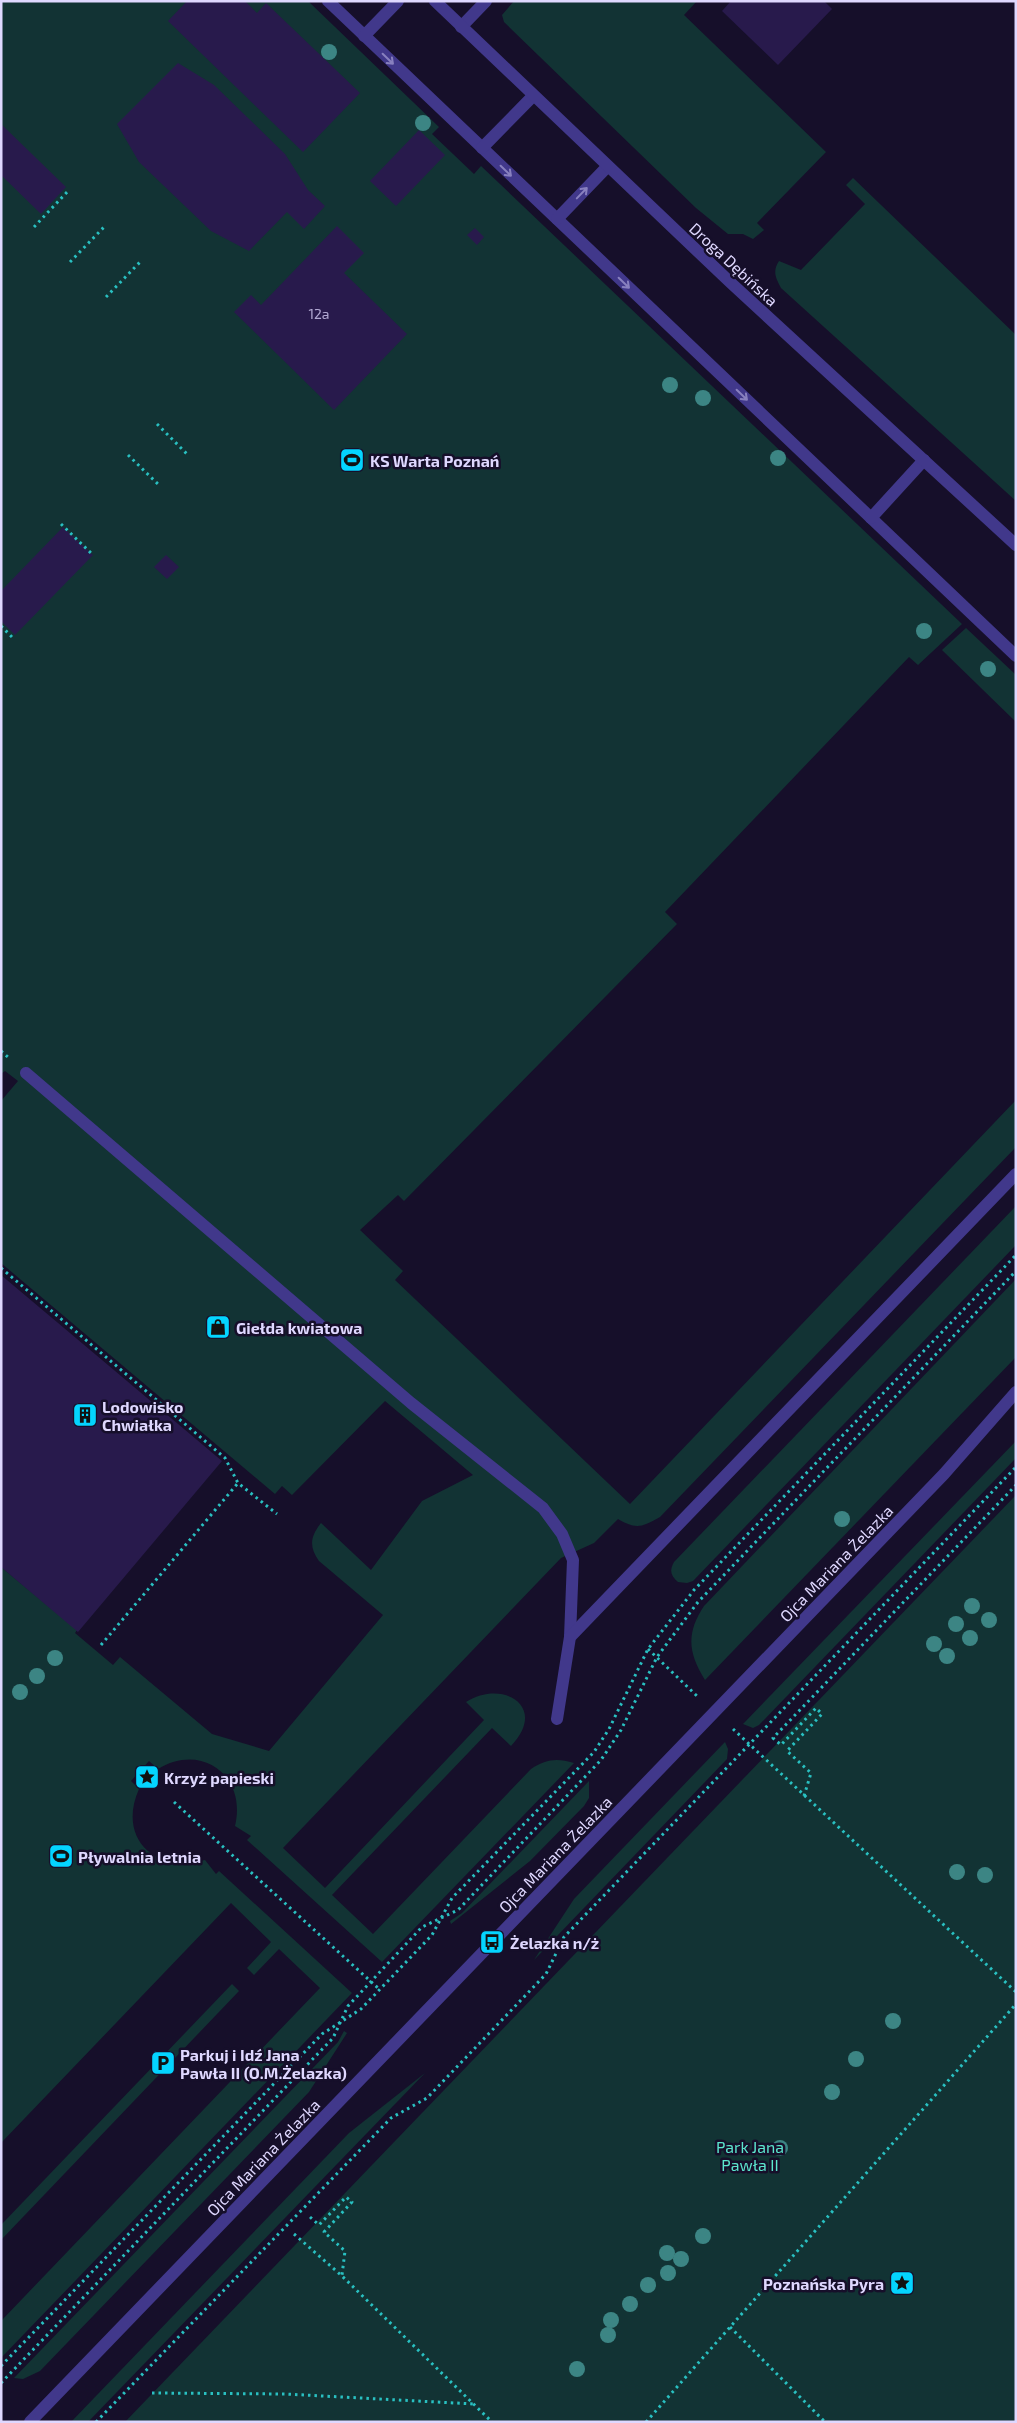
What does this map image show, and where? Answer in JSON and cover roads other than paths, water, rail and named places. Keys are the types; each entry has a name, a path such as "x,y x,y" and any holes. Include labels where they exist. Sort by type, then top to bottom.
{"street":[{"path":"328,1 1016,656"},
{"path":"364,36 398,1"},
{"name":"Droga Dębińska","path":"435,1 607,167 1016,545"},
{"path":"461,27 486,1"},
{"path":"482,148 533,96"},
{"path":"557,219 607,167"},
{"path":"871,518 924,460"},
{"path":"26,1073 418,1409 543,1508 562,1534 573,1560 570,1637 557,1719"},
{"path":"570,1637 1016,1174"},
{"name":"Ojca Mariana Żelazka","path":"30,2422 944,1474 1016,1392"}],"place":[{"name":"KS Warta Poznań","path":"352,460"},
{"name":"Giełda kwiatowa","path":"218,1327"},
{"name":"Lodowisko Chwiałka","path":"85,1415"},
{"name":"Krzyż papieski","path":"147,1777"},
{"name":"Pływalnia letnia","path":"61,1856"},
{"name":"Żelazka n/ż","path":"492,1942"},
{"name":"Parkuj i Idź Jana Pawła II (O.M.Żelazka)","path":"163,2063"},
{"name":"Poznańska Pyra","path":"902,2283"}],"park label":[{"name":"Park Jana Pawła II","path":"750,2155"}]}
